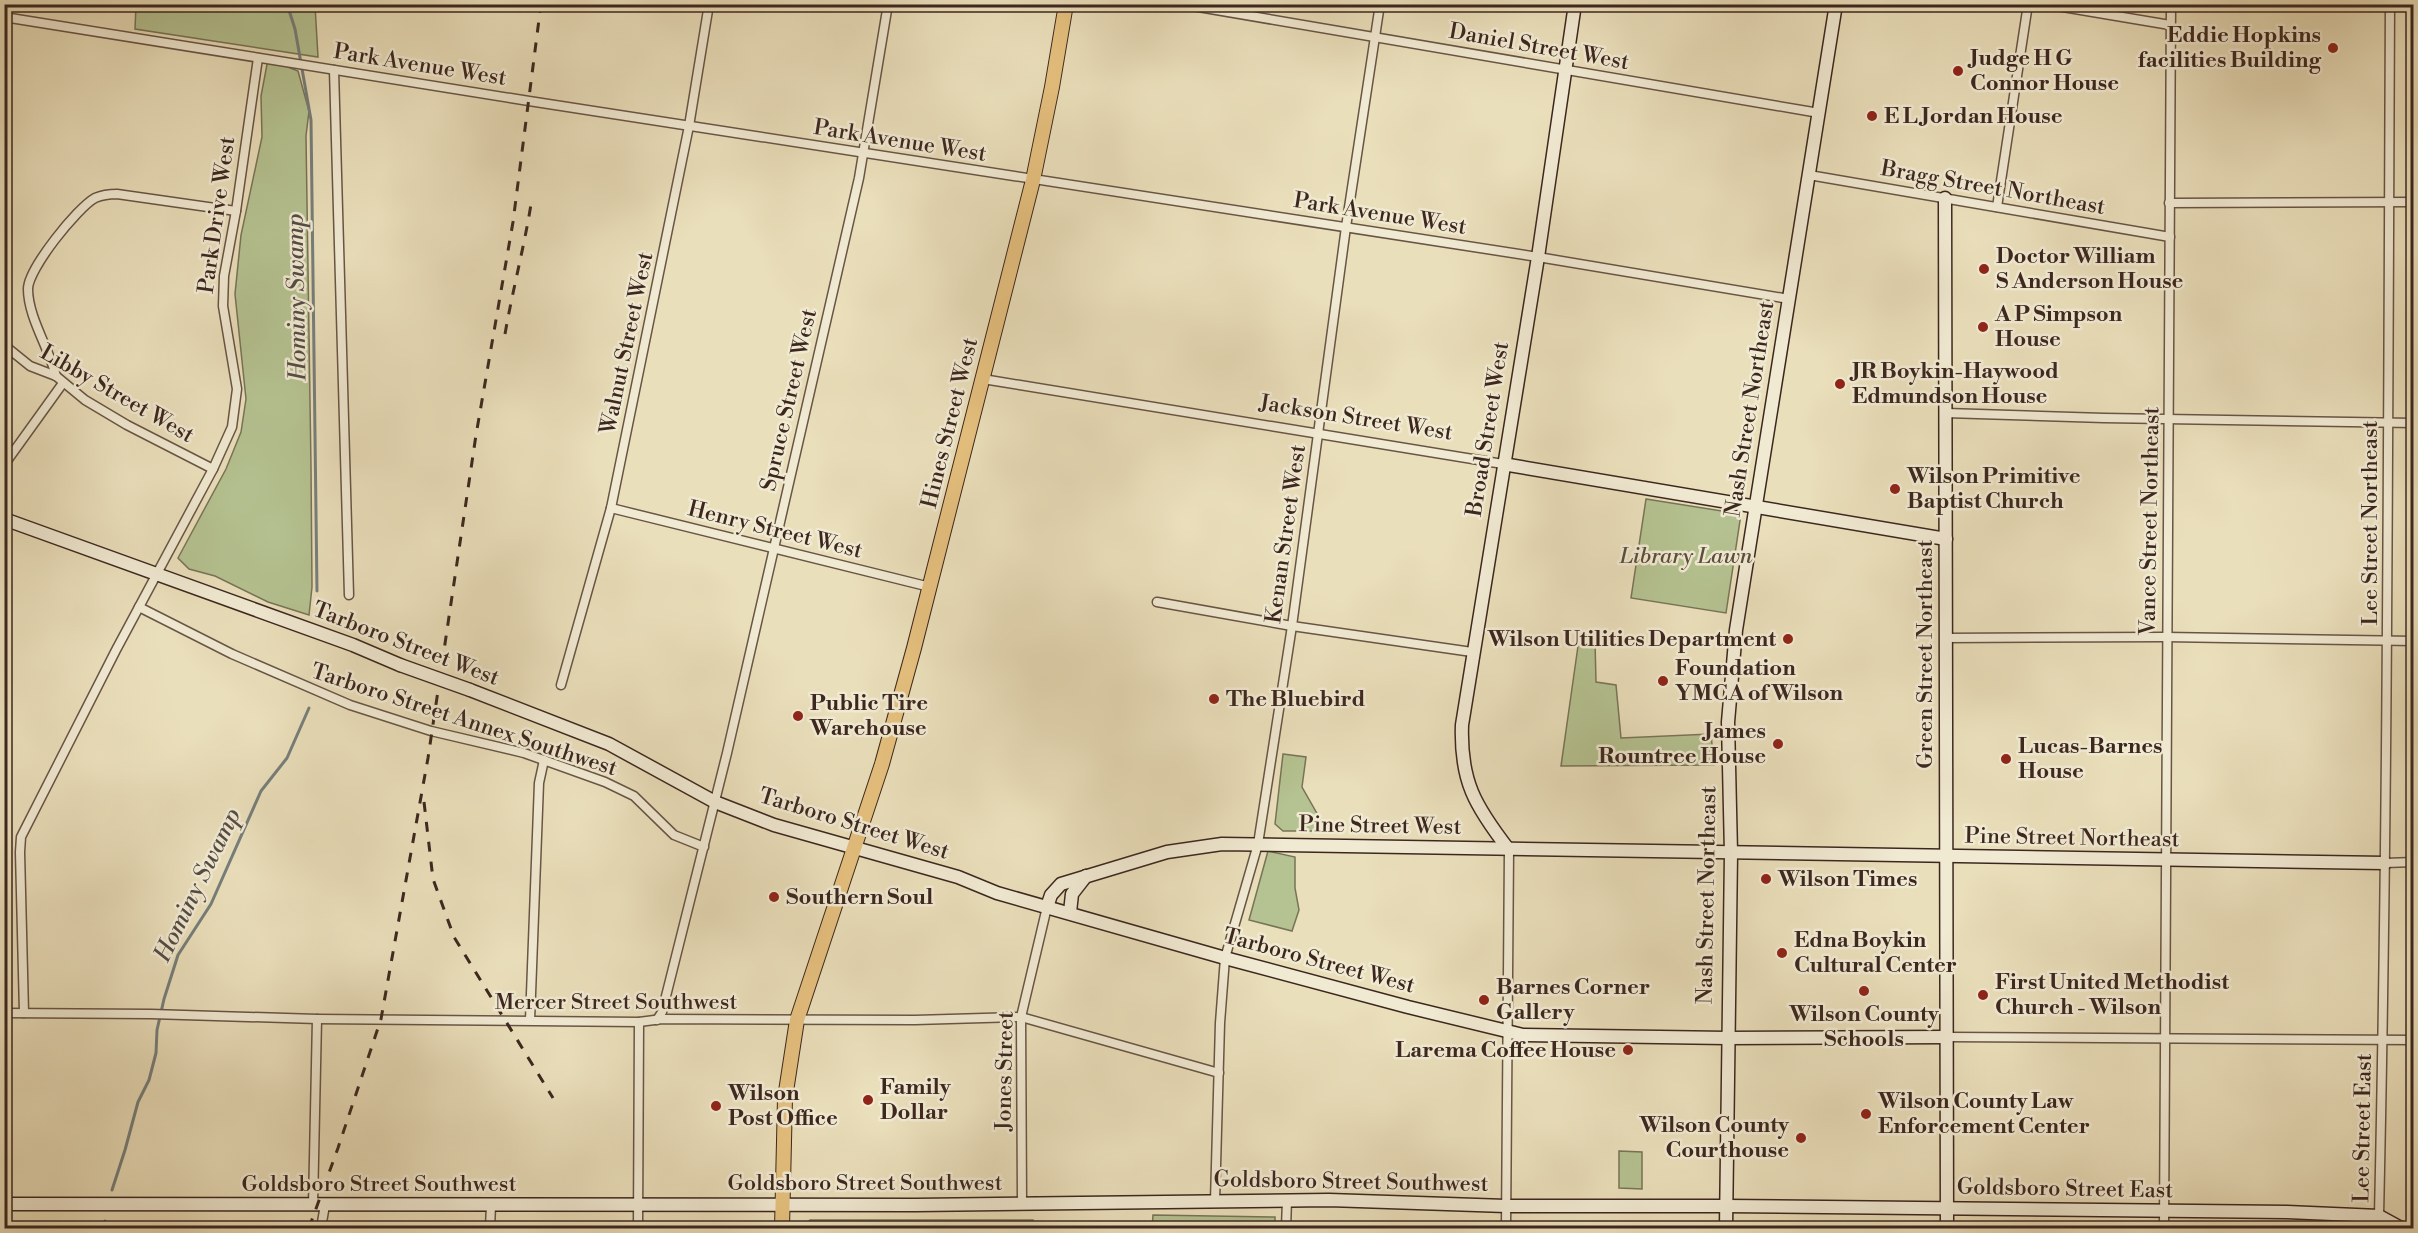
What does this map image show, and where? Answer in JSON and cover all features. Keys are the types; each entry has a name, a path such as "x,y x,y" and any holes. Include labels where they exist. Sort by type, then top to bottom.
{"main road":[{"name":"Hines Street West","path":"782,1228 785,1098 797,1020 882,764 930,587 1033,180 1052,87 1065,4"}],"street":[{"name":"Walnut Street West","path":"561,685 611,508 689,126 709,4"},
{"name":"Spruce Street West","path":"657,1020 663,1012 715,802 859,178 888,4"},
{"name":"Daniel Street West","path":"1181,4 1819,113"},
{"name":"Kenan Street West","path":"1215,1201 1225,958 1258,844 1292,626 1346,227 1380,4"},
{"name":"Broad Street West","path":"1509,850 1476,804 1463,759 1462,725 1472,652 1538,257 1575,4"},
{"name":"Nash Street Northeast","path":"1726,1228 1726,1038 1731,853 1728,722 1730,686 1736,630 1836,4"},
{"path":"1997,207 2028,4"},
{"path":"2045,4 2170,25"},
{"name":"Vance Street Northeast","path":"2164,1228 2170,4"},
{"name":"Lee Street Northeast","path":"2382,1041 2388,640 2390,4"},
{"name":"Park Avenue West","path":"4,17 1789,298"},
{"name":"Park Drive West","path":"24,1013 21,837 155,574 213,469 232,427 237,404 237,389 226,332 224,276 236,211 258,58"},
{"path":"334,69 349,595"},
{"name":"Bragg Street Northeast","path":"1809,175 2170,237"},
{"path":"4,465 60,379 33,314 28,285 45,253 85,205 101,196 117,194 236,211"},
{"name":"Green Street Northeast","path":"1945,198 1947,1228"},
{"path":"2169,203 2414,202"},
{"name":"Libby Street West","path":"4,345 30,366 60,379 85,400 127,425 213,469"},
{"name":"Jackson Street West","path":"983,379 1946,539"},
{"path":"1946,413 2414,423"},
{"name":"Henry Street West","path":"611,508 930,587"},
{"name":"Tarboro Street West","path":"4,519 353,645 609,744 715,802 774,825 958,877 997,893 1408,1007 1523,1035 1726,1038 1948,1037"},
{"path":"1157,602 1292,626 1472,652"},
{"name":"Tarboro Street Annex Southwest","path":"139,607 232,654 350,705 431,731 544,760 605,782 634,796 674,835 704,847"},
{"path":"1946,638 2166,637 2414,641"},
{"path":"530,1020 533,1000 539,783 544,760"},
{"name":"Pine Street West","path":"1047,907 1051,895 1061,884 1184,848 1222,844 1731,853"},
{"path":"1506,1228 1509,850"},
{"name":"Pine Street Northeast","path":"1731,853 2414,862"},
{"path":"1071,912 1072,894 1086,876"},
{"name":"Jones Street","path":"1022,1203 1021,1017 1047,907"},
{"name":"Mercer Street Southwest","path":"4,1013 639,1022 1021,1017 1219,1073"},
{"path":"317,1019 321,1228"},
{"path":"638,1228 639,1022"},
{"path":"1948,1037 2414,1040"},
{"name":"Lee Street East","path":"2379,1216 2382,1041"},
{"path":"1286,1228 1287,1200"},
{"name":"Goldsboro Street Southwest","path":"4,1204 782,1205 1287,1200 1506,1206 1726,1206"},
{"path":"490,1228 491,1205"},
{"name":"Goldsboro Street East","path":"1726,1206 2379,1216 2401,1228"}],"green space":[{"path":"136,5 315,5 318,57 135,29"},
{"path":"268,59 298,71 309,111 306,136 312,587 309,615 268,602 215,576 189,569 178,558 226,469 241,432 246,399 235,294 241,235 262,137 261,96"},
{"name":"Library Lawn","path":"1646,499 1741,514 1726,613 1631,598"},
{"path":"1579,639 1595,641 1596,682 1616,685 1621,738 1711,734 1714,765 1561,766"},
{"path":"1283,754 1306,757 1302,787 1327,831 1283,831 1275,824"},
{"path":"1268,851 1295,857 1295,888 1299,910 1292,931 1249,920"},
{"path":"1619,1151 1642,1152 1642,1189 1619,1188"},
{"path":"1153,1215 1275,1217 1275,1228 1152,1228"},
{"path":"810,1220 1033,1220 1034,1228 802,1228"}],"waterway":[{"name":"Hominy Swamp","path":"287,4 295,29 311,120 317,591"},
{"name":"Hominy Swamp","path":"112,1190 138,1102 149,1080 156,1053 157,1030 164,999 178,955 211,904 261,791 287,758 309,708"},
{"name":"Hominy Swamp","path":"104,1228 105,1221"}],"railway":[{"path":"309,1228 381,1019 428,758 476,435 513,222 541,4"},
{"path":"505,334 532,198"},
{"path":"424,802 433,879 454,937 553,1098"}],"place":[{"name":"Eddie Hopkins facilities Building","path":"2333,48"},
{"name":"Judge H G Connor House","path":"1958,71"},
{"name":"E L Jordan House","path":"1872,116"},
{"name":"Doctor William S Anderson House","path":"1984,269"},
{"name":"A P Simpson House","path":"1983,327"},
{"name":"JR Boykin-Haywood Edmundson House","path":"1840,384"},
{"name":"Wilson Primitive Baptist Church","path":"1895,489"},
{"name":"Wilson Utilities Department","path":"1788,639"},
{"name":"Foundation YMCA of Wilson","path":"1663,681"},
{"name":"The Bluebird","path":"1214,699"},
{"name":"Public Tire Warehouse","path":"798,716"},
{"name":"James Rountree House","path":"1778,744"},
{"name":"Lucas-Barnes House","path":"2006,759"},
{"name":"Wilson Times","path":"1766,879"},
{"name":"Southern Soul","path":"774,897"},
{"name":"Edna Boykin Cultural Center","path":"1782,953"},
{"name":"Wilson County Schools","path":"1864,991"},
{"name":"First United Methodist Church - Wilson","path":"1983,995"},
{"name":"Barnes Corner Gallery","path":"1484,1000"},
{"name":"Larema Coffee House","path":"1628,1050"},
{"name":"Family Dollar","path":"868,1100"},
{"name":"Wilson Post Office","path":"716,1106"},
{"name":"Wilson County Law Enforcement Center","path":"1866,1114"},
{"name":"Wilson County Courthouse","path":"1801,1138"}]}
